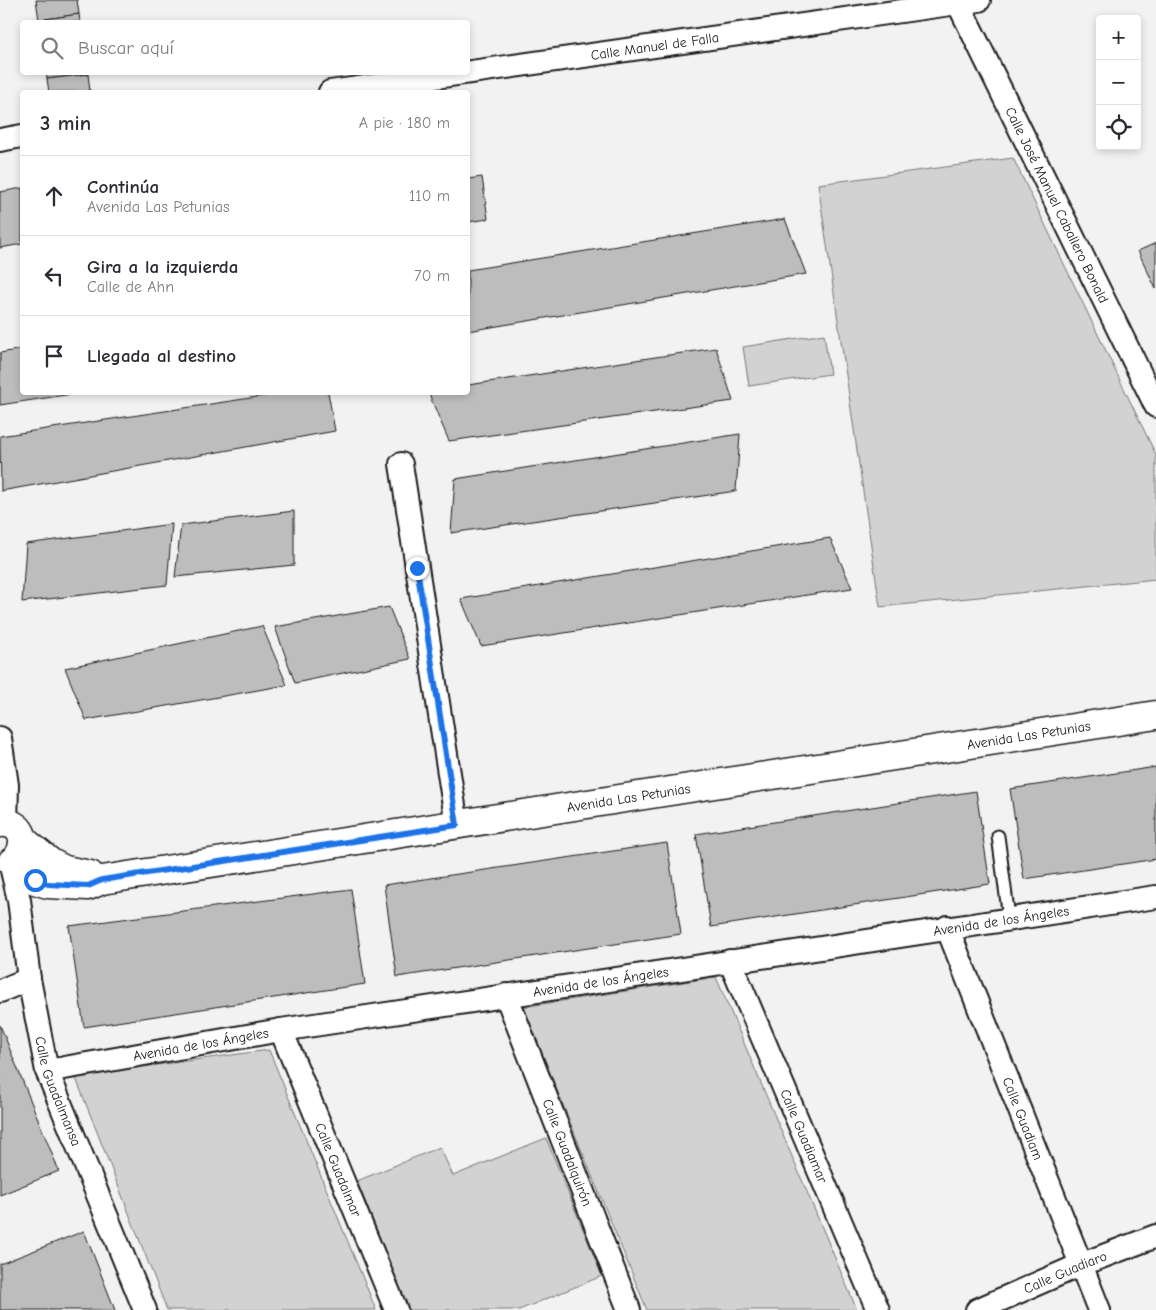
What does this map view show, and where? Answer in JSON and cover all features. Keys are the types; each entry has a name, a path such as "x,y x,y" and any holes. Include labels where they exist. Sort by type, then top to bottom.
{"street":[{"name":"Calle Manuel de Falla","path":"470,72 968,2"},
{"name":"Calle José Manuel Caballero Bonald","path":"968,2 1156,406"},
{"name":"Calle Manuel de Falla","path":"344,90 451,75"},
{"path":"0,140 20,136"},
{"path":"401,464 457,825"},
{"name":"Avenida Las Petunias","path":"9,846 35,880 48,884 88,886 102,880 1156,715"},
{"name":"Calle Guadalmansa","path":"0,738 7,785 9,846 29,979 47,1070 145,1310"},
{"name":"Avenida de los Ángeles","path":"47,1070 281,1030 1156,896"},
{"name":"Calle Guadiam","path":"947,927 1099,1310"},
{"name":"Calle Guadiamar","path":"730,961 878,1310"},
{"path":"0,991 29,979"},
{"name":"Calle Guadalquirón","path":"506,995 629,1310"},
{"name":"Calle Guadalmar","path":"281,1030 396,1310"},
{"name":"Calle Guadiaro","path":"977,1310 1080,1265 1156,1236"}],"lane":[{"path":"998,836 1009,918"}],"shaded area":[{"path":"1013,158 1156,455 1156,579 880,607 818,184"},
{"path":"824,334 830,374 749,386 743,347"},
{"path":"716,977 857,1310 647,1310 523,1007"},
{"path":"269,1050 376,1310 167,1310 75,1076"},
{"path":"546,1138 602,1276 519,1310 409,1310 357,1181 440,1147 453,1176"}],"building":[{"path":"36,0 77,0 79,14 39,20"},
{"path":"79,14 80,20 39,20"},
{"path":"46,75 80,75 47,79"},
{"path":"88,75 90,90 49,90 47,79"},
{"path":"482,177 488,219 470,222 470,179"},
{"path":"20,188 20,244 0,248 0,192"},
{"path":"785,219 806,274 470,331 470,270"},
{"path":"1156,243 1156,289 1138,251"},
{"path":"716,348 733,401 449,441 429,395 470,395 470,385"},
{"path":"20,349 20,395 65,395 0,405 0,353"},
{"path":"270,395 329,395 335,431 1,491 0,436"},
{"path":"740,434 736,491 451,533 455,479"},
{"path":"294,511 294,565 175,577 181,525"},
{"path":"172,524 167,585 22,602 26,544"},
{"path":"830,538 852,588 481,646 461,599"},
{"path":"389,607 410,659 295,683 275,627"},
{"path":"262,626 287,685 86,720 65,668"},
{"path":"1156,767 1156,859 1024,879 1010,789"},
{"path":"976,791 990,884 711,927 696,834"},
{"path":"667,843 681,934 397,977 384,885"},
{"path":"351,889 365,984 84,1027 69,926"},
{"path":"0,1025 59,1171 0,1195"},
{"path":"84,1231 115,1310 0,1310 0,1264"}],"route":[{"path":"35,880 48,884 88,886 102,880 457,825 417,568"}]}
